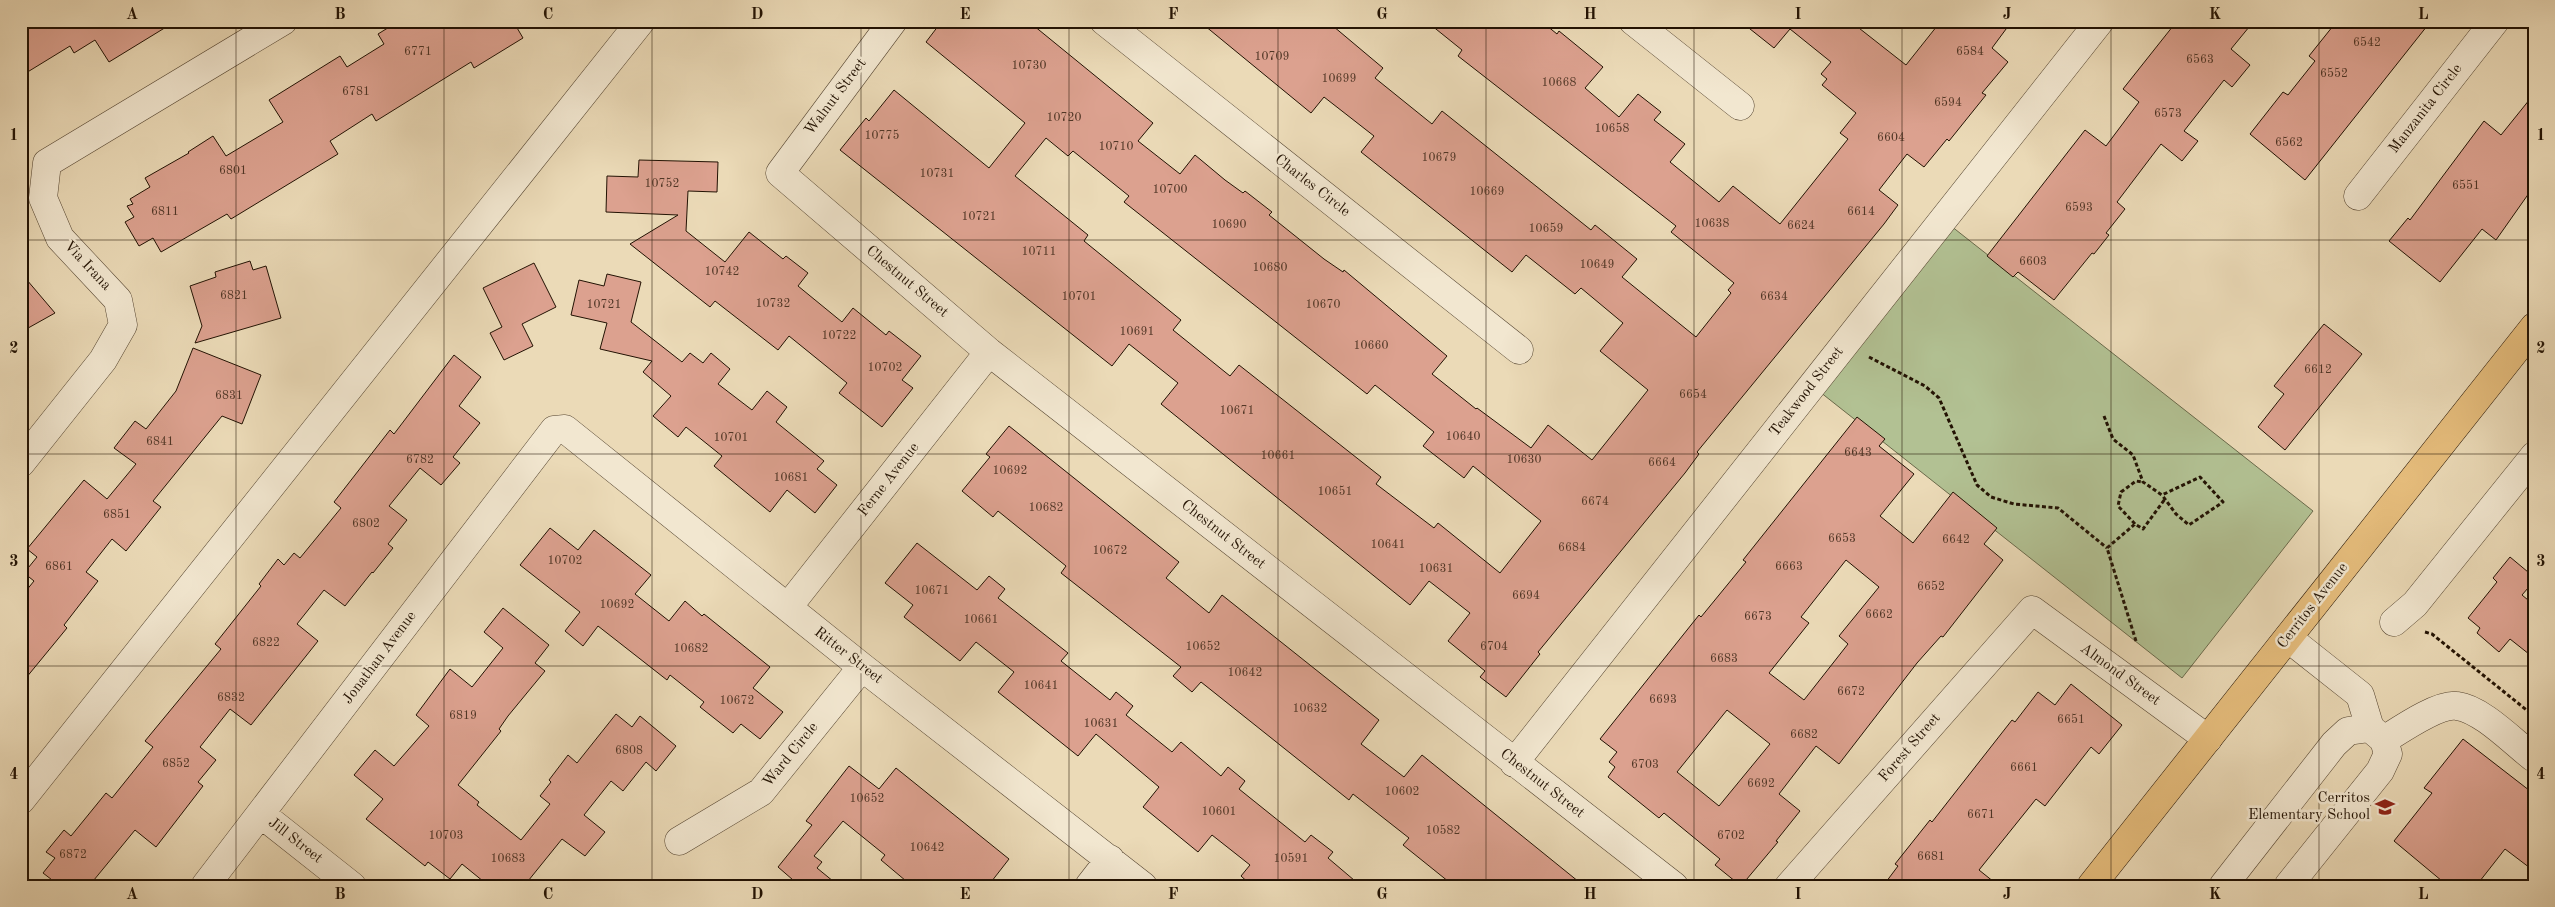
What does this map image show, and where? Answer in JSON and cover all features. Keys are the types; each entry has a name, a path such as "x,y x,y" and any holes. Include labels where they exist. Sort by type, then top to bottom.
{"main road":[{"name":"Cerritos Avenue","path":"2091,886 2534,327"}],"street":[{"name":"Via Irana","path":"21,463 104,360 123,325 118,300 60,238 43,198 47,163 284,21"},
{"path":"21,800 641,21"},
{"name":"Walnut Street","path":"780,173 893,21"},
{"name":"Charles Circle","path":"1104,21 1519,350"},
{"path":"1633,21 1740,106"},
{"name":"Teakwood Street","path":"1514,763 2100,21"},
{"name":"Manzanita Circle","path":"2358,196 2495,21"},
{"name":"Chestnut Street","path":"780,173 989,352 1674,886"},
{"name":"Ferne Avenue","path":"788,607 989,352"},
{"name":"Ritter Street","path":"554,430 565,429 862,667 1143,886"},
{"name":"Jonathan Avenue","path":"205,886 554,430"},
{"path":"2394,622 2415,604 2524,487 2534,456"},
{"name":"Almond Street","path":"2032,610 2208,739"},
{"name":"Forest Street","path":"1789,886 2032,610"},
{"path":"2288,638 2360,696 2388,754 2380,771 2288,886"},
{"name":"Ward Circle","path":"680,841 761,792 862,667"},
{"path":"2222,886 2334,744 2348,731 2377,734 2428,713 2456,705 2474,711 2534,758"},
{"name":"Jill Street","path":"261,814 352,886"},
{"path":"1089,886 1110,859"}],"path":[{"path":"1869,357 1925,386 1939,398 1977,485 1991,497 2014,504 2058,508 2107,548 2136,641"},
{"path":"2104,416 2113,439 2133,456 2142,482"},
{"path":"2162,495 2200,477 2223,502 2189,525 2176,514 2165,499 2162,495 2142,482 2136,481 2122,492 2118,506 2135,524 2143,529 2165,499"},
{"path":"2107,548 2135,524"},
{"path":"2422,632 2432,634 2534,716"}],"green space":[{"path":"1951,226 2313,511 2182,678 1820,392"}],"building":[{"path":"21,21 176,21 109,62 95,40 74,53 70,46 21,76"},
{"path":"399,21 513,21 523,38 474,68 471,62 376,121 372,114 330,141 338,154 231,219 227,214 161,252 153,238 139,246 125,222 134,217 127,206 133,204 130,199 150,187 145,178 189,153 213,136 226,156 283,122 269,100 340,56 347,67 384,44 378,34"},
{"path":"942,21 1028,21 1153,123 1138,141 1180,174 1195,155 1225,180 1243,193 1245,191 1272,212 1269,215 1324,259 1343,272 1344,270 1447,356 1432,374 1476,409 1531,448 1548,425 1592,460 1648,390 1600,351 1623,323 1581,288 1575,294 1526,255 1512,272 1361,152 1374,136 1324,97 1311,113 1199,21 1327,21 1383,68 1375,78 1432,124 1442,111 1591,230 1595,225 1637,259 1622,277 1696,337 1731,293 1728,290 1734,283 1671,232 1676,226 1458,56 1462,50 1426,21 1541,21 1557,34 1559,31 1603,67 1585,88 1619,117 1638,94 1661,112 1654,120 1685,144 1670,162 1719,202 1733,186 1780,224 1848,139 1840,133 1856,113 1822,85 1827,79 1821,74 1831,62 1790,29 1774,48 1740,21 1850,21 1906,65 1941,21 2012,21 1992,48 2008,62 1982,93 1986,95 1949,141 1947,139 1924,167 1907,154 1879,190 1898,205 1884,224 1697,452 1699,454 1685,473 1538,652 1540,654 1506,697 1480,677 1485,671 1448,641 1470,613 1429,581 1410,605 1161,404 1178,383 1129,344 1112,366 840,150 866,118 869,121 894,90 989,168 1025,123 926,42","holes":["1046,138 1068,156 1073,151 1129,196 1124,202 1367,394 1375,385 1434,432 1423,446 1464,478 1473,466 1541,521 1500,573 1438,523 1434,528 1376,484 1381,477 1239,365 1230,376 1173,330 1181,320 1084,241 1088,235 1015,176"]},
{"path":"2177,21 2254,21 2231,49 2250,65 2232,87 2224,80 2184,131 2198,141 2182,161 2161,144 2117,202 2125,209 2106,233 2109,235 2054,300 2018,272 2013,277 1987,256 2085,130 2106,146 2139,102 2123,89"},
{"path":"2337,21 2431,21 2305,180 2250,134 2283,92 2288,95 2315,61 2309,56"},
{"path":"2534,94 2534,186 2496,240 2482,229 2440,282 2389,241 2408,218 2410,220 2484,121 2501,135"},
{"path":"639,160 718,162 717,192 688,191 686,231 725,262 749,232 783,259 786,256 808,273 798,286 842,322 853,308 886,335 889,331 921,356 902,380 913,388 882,427 839,393 847,383 789,336 778,350 715,301 710,307 630,244 678,215 606,212 607,176 638,177"},
{"path":"250,261 253,270 266,266 281,318 195,343 202,326 190,286 216,277 215,272"},
{"path":"534,263 556,307 522,324 533,346 504,360 490,333 502,327 483,288"},
{"path":"21,273 55,313 21,332"},
{"path":"607,274 641,282 631,322 682,362 690,353 703,363 711,353 730,369 718,384 752,410 767,391 787,407 776,422 824,461 817,469 837,485 815,513 787,490 770,512 714,466 722,456 686,427 678,437 653,416 671,396 643,372 652,361 600,349 607,323 571,315 579,280 604,286"},
{"path":"2324,324 2362,354 2285,450 2258,427 2284,394 2274,386"},
{"path":"193,348 261,375 242,424 222,416 153,501 161,507 126,551 112,539 86,572 98,581 64,625 67,628 21,684 21,597 34,581 24,573 37,557 27,549 84,480 107,499 136,464 114,448 135,421 146,429 176,391"},
{"path":"454,355 481,377 459,406 480,423 453,457 460,463 441,485 420,468 389,506 407,520 388,544 393,548 345,606 324,590 297,624 318,641 251,725 230,709 200,747 216,760 198,782 203,786 156,847 135,830 89,886 60,886 43,873 55,858 46,852 64,830 71,836 106,793 112,798 153,747 145,741 221,649 215,644 261,586 259,584 278,559 284,565 294,553 300,558 341,508 334,502 390,430 394,434"},
{"path":"1857,417 1885,439 1879,446 1914,474 1880,516 1913,543 1953,492 1997,528 1984,544 2003,560 1943,637 1941,636 1917,663 1839,764 1816,746 1779,794 1800,811 1776,841 1778,842 1741,886 1715,865 1720,859 1664,813 1659,818 1608,777 1615,767 1609,762 1617,752 1600,739 1699,615 1701,617 1746,562 1743,560","holes":["1846,560 1879,587 1839,636 1848,644 1804,700 1769,673 1809,623 1801,617","1727,710 1770,744 1719,806 1677,772"]},
{"path":"1009,426 1179,562 1166,578 1209,613 1222,595 1379,720 1361,744 1404,777 1422,755 1584,886 1454,886 1403,845 1409,838 1353,794 1349,800 1201,682 1192,692 1173,676 1181,667 1061,573 1066,566 998,511 993,517 962,491 990,457 986,454"},
{"path":"550,528 578,550 594,530 651,575 635,594 669,621 685,601 770,667 753,688 783,712 760,739 741,724 733,733 700,707 704,702 670,675 667,680 598,626 583,646 565,631 580,612 520,565"},
{"path":"917,543 977,590 989,576 1005,589 998,598 1068,653 1061,661 1110,700 1116,692 1133,706 1126,715 1172,752 1181,742 1221,776 1228,767 1245,781 1239,789 1305,842 1311,835 1333,852 1328,858 1361,886 1252,886 1241,876 1250,865 1212,835 1198,852 1143,807 1159,787 1096,734 1078,756 998,692 1014,672 976,642 960,661 904,617 913,605 885,583"},
{"path":"2510,557 2534,577 2534,581 2522,595 2534,605 2534,658 2510,639 2499,652 2477,633 2480,628 2468,618 2497,582 2493,578"},
{"path":"503,608 549,645 535,663 545,671 508,716 499,729 501,731 458,785 479,802 477,805 521,840 550,804 540,796 551,782 549,780 568,755 577,763 616,714 632,727 640,716 676,746 656,771 646,762 623,791 611,781 584,815 605,832 585,856 562,839 524,886 489,886 462,864 450,879 428,862 425,866 366,819 383,799 354,775 375,750 394,766 429,726 416,715 450,669 472,687 503,648 484,632"},
{"path":"2071,684 2122,725 2099,754 2091,747 2045,806 2036,799 1979,870 1999,886 1883,886 1898,866 1895,864 1930,820 1932,822 2012,720 2015,722 2038,692 2055,705"},
{"path":"2463,739 2534,794 2534,871 2505,849 2476,886 2448,886 2394,841 2432,793 2424,788"},
{"path":"849,766 879,789 896,768 1009,859 988,886 912,886 881,860 885,855 843,821 814,856 822,862 817,868 839,886 800,886 778,867 812,825 806,821"}],"place":[{"name":"Cerritos Elementary School","path":"2385,807"}]}
